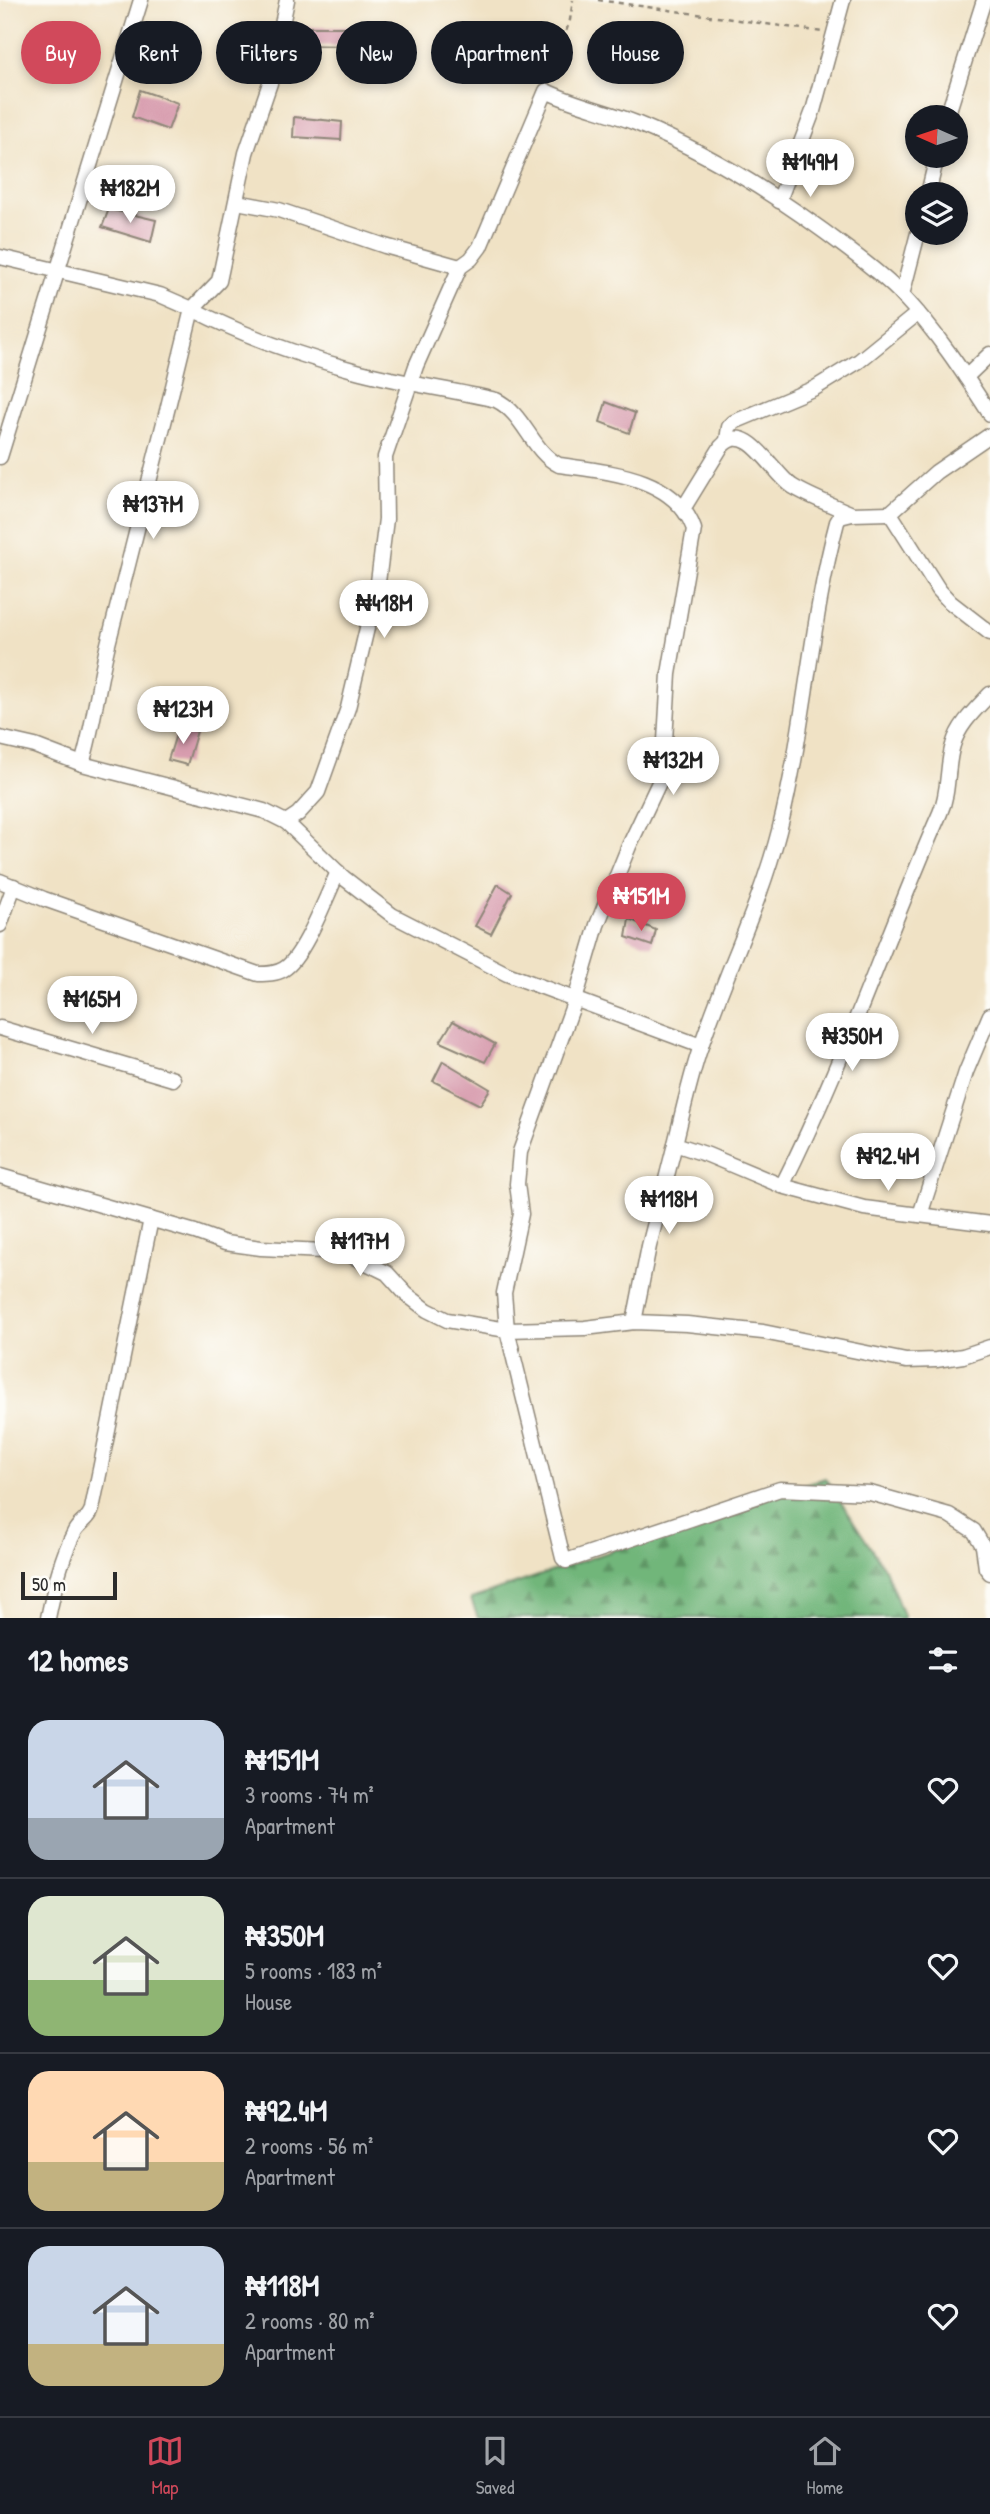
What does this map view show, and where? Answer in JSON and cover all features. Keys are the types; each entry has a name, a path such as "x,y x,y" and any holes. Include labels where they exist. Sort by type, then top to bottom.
{"street":[{"path":"0,457 141,0"},
{"path":"82,764 107,647 145,505 192,309 219,281 251,135 270,83 287,0"},
{"path":"779,201 813,111 843,0"},
{"path":"951,105 984,0"},
{"path":"286,822 299,814 318,792 348,708 372,615 384,545 385,457 411,382 460,267 480,247 545,91 637,123 730,169 809,219 885,278 902,295 950,353 990,414"},
{"path":"237,202 279,210 385,246 460,267"},
{"path":"902,295 915,245"},
{"path":"0,257 160,295 233,330 355,370 496,400 516,414 550,460 559,465 638,480 666,494 683,509 694,529 669,674 663,774 620,867 597,925 575,1000 520,1152 517,1184 521,1214 504,1293 507,1330 563,1558 566,1561 780,1489 870,1493 949,1515 974,1531 983,1546 986,1568 990,1573"},
{"path":"683,509 727,440 729,428 734,422 799,396 837,375 859,361 918,313"},
{"path":"966,377 990,354"},
{"path":"634,1322 649,1246 701,1046 750,920 778,833 793,769 826,563 838,520 852,514 890,513 936,472 990,435"},
{"path":"727,440 746,441 756,447 789,484 852,514"},
{"path":"890,513 939,590 990,633"},
{"path":"782,1186 838,1062 918,861 942,810 951,750 956,736 968,717 990,694"},
{"path":"0,738 35,746 82,764 246,804 286,822 338,872 392,915 507,974 701,1046"},
{"path":"0,925 7,883 55,903 257,974 271,974 282,971 299,955 338,872"},
{"path":"920,1215 966,1072 990,1015"},
{"path":"0,1027 173,1079"},
{"path":"675,1144 782,1186 864,1208 990,1224"},
{"path":"0,1176 225,1243 261,1248 344,1252 387,1273 405,1294 447,1320 507,1330 585,1328 634,1322 687,1324 763,1332 906,1361 963,1356 990,1347"},
{"path":"48,1618 65,1553 77,1526 89,1518 92,1510 151,1219"}],"path":[{"path":"545,91 570,20 573,0"},
{"path":"598,0 833,34"}],"green space":[{"path":"825,1478 886,1571 904,1618 478,1618 471,1599"}],"building":[{"path":"322,27 336,27 336,46 322,45"},
{"path":"140,90 178,103 168,130 132,117"},
{"path":"294,117 342,122 341,140 293,137"},
{"path":"109,209 156,220 151,242 102,227"},
{"path":"606,402 635,413 629,433 600,422"},
{"path":"178,728 197,731 187,765 168,760"},
{"path":"498,884 512,893 491,934 475,926"},
{"path":"629,919 656,930 652,946 626,937"},
{"path":"453,1021 495,1044 485,1062 440,1042"},
{"path":"443,1061 490,1089 480,1105 433,1081"}]}
